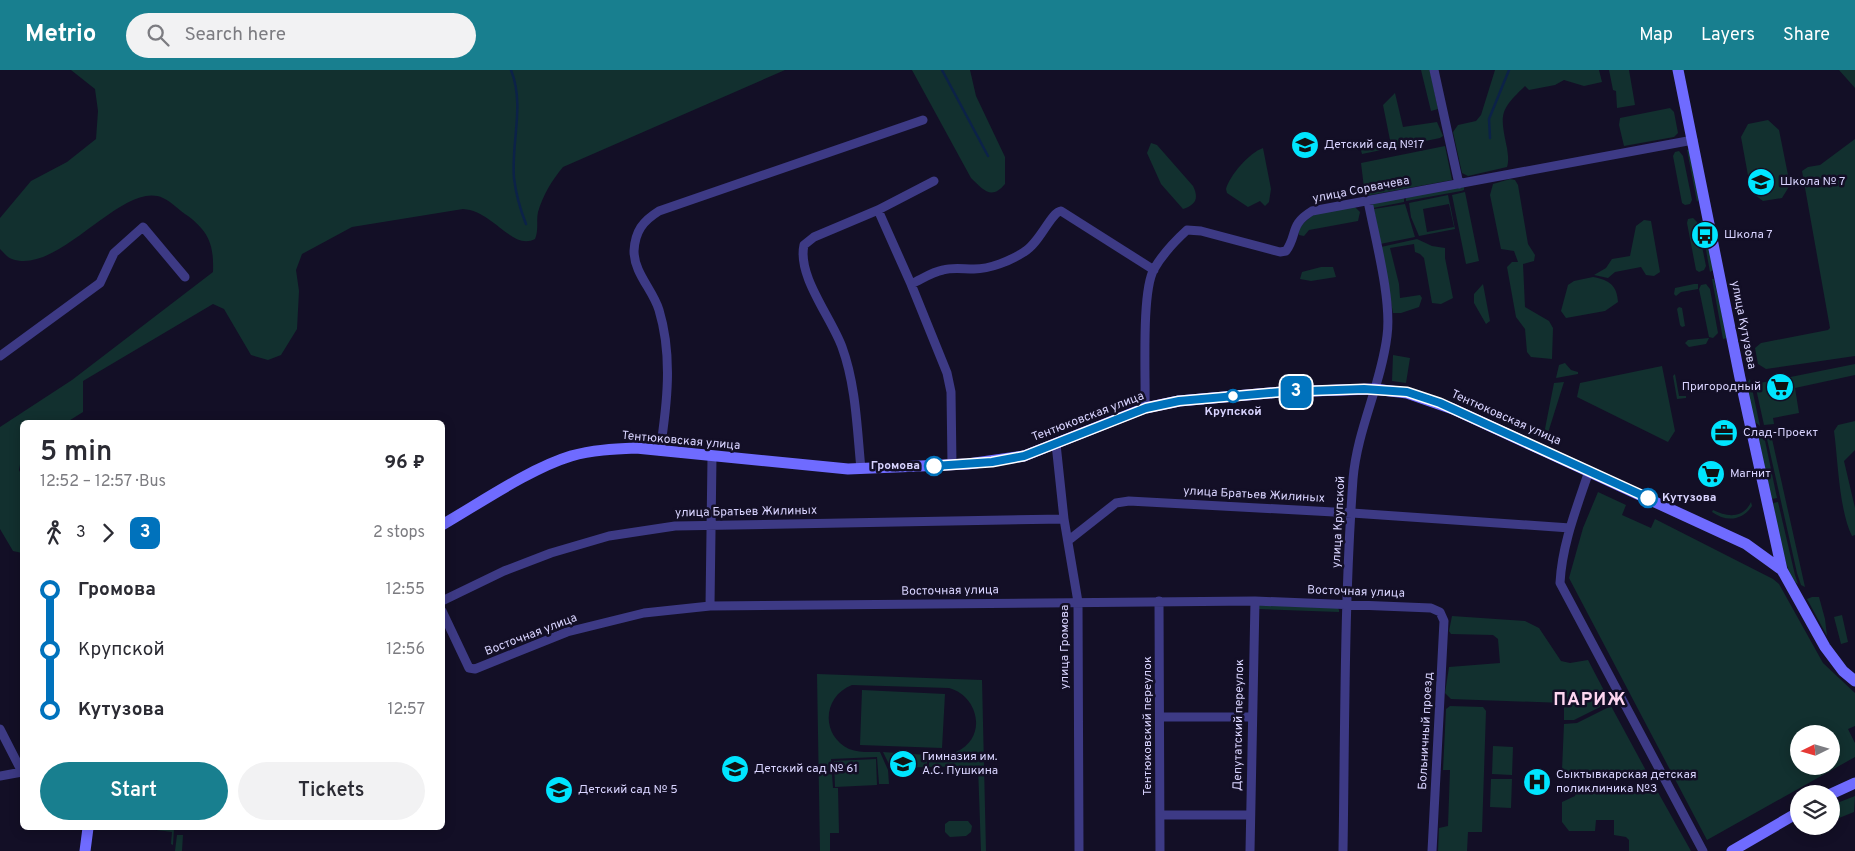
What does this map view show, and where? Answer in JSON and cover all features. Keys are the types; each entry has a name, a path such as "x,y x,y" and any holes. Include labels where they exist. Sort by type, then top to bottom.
{"street":[{"path":"1434,70 1459,184"},
{"name":"улица Кутузова","path":"1678,70 1740,378 1782,570 1825,647 1843,671 1855,681"},
{"path":"660,451 668,391 663,326 658,307 636,265 634,251 639,228 645,220 668,208 923,120"},
{"name":"улица Сорвачева","path":"1146,408 1147,306 1154,270 1186,230 1201,231 1280,252 1286,251 1289,247 1294,227 1301,217 1312,211 1693,140"},
{"path":"861,469 855,408 843,348 806,272 802,256 804,245 814,237 878,210 934,181"},
{"name":"улица Крупской","path":"1343,851 1348,604 1353,478 1359,443 1388,334 1387,304 1368,201"},
{"path":"878,210 912,284 947,373 950,392 952,465"},
{"path":"912,284 942,270 982,268 1023,253 1034,246 1056,211 1061,211 1154,270"},
{"path":"0,356 100,284 114,253 143,227 185,277"},
{"name":"Тентюковская улица","path":"445,523 541,469 569,457 612,449 660,451 861,469 952,465 1009,460 1056,444 1146,408 1179,401 1225,396 1374,389 1407,392 1440,403 1746,544 1782,570"},
{"name":"улица Громова","path":"1056,444 1064,519 1078,602 1078,851"},
{"path":"710,606 712,457"},
{"path":"1589,471 1570,528 1560,583 1563,592 1703,851"},
{"name":"улица Братьев Жилиных","path":"1069,540 1116,503 1129,501 1352,513 1570,528"},
{"name":"улица Братьев Жилиных","path":"445,600 512,568 551,553 609,536 675,526 1064,519"},
{"name":"Восточная улица","path":"445,617 469,668 480,669 567,632 644,613 710,606 1255,600 1431,608 1440,612"},
{"name":"Депутатский переулок","path":"1250,851 1251,717 1255,600"},
{"name":"Тентюковский переулок","path":"1159,601 1160,851"},
{"name":"Больничный проезд","path":"1432,851 1444,621 1440,612"},
{"path":"1160,718 1251,717"},
{"path":"0,730 20,768"},
{"path":"0,776 20,772"},
{"path":"1840,790 1855,783"},
{"path":"1160,815 1250,815"},
{"path":"1732,851 1790,817"},
{"path":"86,851 88,830"}],"green space":[{"path":"71,70 785,70 563,167 548,188 540,206 537,215 535,239 527,241 518,240 484,216 474,211 463,209 352,227 302,254 296,270 299,291 297,329 281,355 268,360 251,355 224,309 213,304 83,381 83,412 70,420 20,420 20,553 13,551 0,529 0,427 72,380 213,272 211,247 201,228 163,198 147,196 129,202 110,213 50,254 30,260 12,259 0,249 0,218 31,181 67,162 96,139 98,111 95,89"},
{"path":"912,70 970,70 976,96 1005,157 1005,184 1000,189 995,192 987,192 971,178"},
{"path":"1421,70 1430,70 1438,109 1431,111"},
{"path":"1495,70 1599,70 1602,82 1584,86 1564,80 1555,85 1529,90 1525,86 1510,101 1504,114 1503,127 1508,158 1507,167 1468,176 1462,173 1453,132 1458,125 1476,121 1481,115"},
{"path":"1609,70 1629,70 1635,105 1617,108 1616,91 1613,90"},
{"path":"1839,70 1855,70 1855,88"},
{"path":"1395,93 1403,127 1437,122 1443,136 1362,154 1360,147 1390,140 1383,105"},
{"path":"1670,108 1674,112 1678,133 1674,137 1624,146 1619,125 1620,118"},
{"path":"1768,120 1779,130 1790,185 1782,198 1763,201 1751,192 1741,137 1748,124"},
{"path":"1855,139 1855,356 1766,369 1758,364 1755,348 1761,343 1828,330 1830,328 1802,171 1808,167 1820,165"},
{"path":"1151,143 1157,145 1193,186 1196,197 1191,205 1183,209 1161,184 1147,153"},
{"path":"1445,146 1452,180 1365,196 1361,163"},
{"path":"1263,148 1271,189 1269,202 1265,206 1260,201 1248,207 1227,193 1226,189 1241,165"},
{"path":"1687,150 1689,150 1699,199 1697,202"},
{"path":"1679,151 1683,156 1692,200 1690,204 1685,205 1682,203 1673,156 1675,152"},
{"path":"1510,179 1515,180 1518,185 1528,244 1535,255 1534,261 1523,264 1525,307 1549,321 1553,328 1552,359 1531,357 1527,352 1525,329 1516,317 1507,267 1512,262 1518,262 1514,251 1501,249 1490,195 1493,184"},
{"path":"1464,186 1464,190 1461,191 1406,201 1406,196"},
{"path":"1465,192 1479,261 1466,264 1452,195"},
{"path":"1448,195 1455,229 1419,236 1411,217 1409,203","holes":["1449,204 1454,227 1427,232 1423,209"]},
{"path":"1404,196 1404,202 1373,208 1371,203"},
{"path":"1405,204 1415,237 1380,244 1374,209"},
{"path":"1354,206 1360,212 1358,221 1309,230 1304,236 1299,235 1298,228 1314,214"},
{"path":"1693,218 1697,222 1706,266 1704,270 1699,272 1696,270 1687,223 1688,219"},
{"path":"1644,220 1651,221 1660,272 1654,276 1646,275 1641,267 1615,272 1608,278 1594,275 1606,268 1612,259 1630,256 1636,226"},
{"path":"1708,238 1713,270 1710,272 1704,239"},
{"path":"1417,239 1432,246 1445,248 1445,258 1453,298 1441,304 1432,303 1424,258 1415,252 1414,244 1390,248 1399,284 1400,298 1420,295 1422,298 1419,307 1401,313 1393,313 1381,247"},
{"path":"1321,267 1333,267 1336,277 1311,281 1300,279 1302,272"},
{"path":"1593,277 1604,280 1614,287 1618,302 1605,311 1566,318 1561,311 1568,285 1574,281"},
{"path":"1712,279 1714,279 1727,338 1723,339"},
{"path":"1483,284 1490,321 1486,324 1474,303 1474,294"},
{"path":"1698,284 1698,289 1681,292 1676,296 1674,294 1675,288"},
{"path":"1706,284 1710,289 1718,333 1713,338 1709,337 1699,289 1701,285"},
{"path":"1679,307 1682,308 1685,326 1682,327 1677,309"},
{"path":"1709,338 1706,344 1689,347 1685,343 1688,340"},
{"path":"1393,355 1410,358 1406,383 1392,381"},
{"path":"1565,363 1571,370 1578,372 1578,374 1556,378 1559,365"},
{"path":"1855,364 1855,375 1795,388 1799,413 1773,418 1774,424 1764,425 1755,384"},
{"path":"1662,366 1675,431 1668,442 1577,397 1580,383"},
{"path":"1675,374 1679,396 1686,396 1686,398 1677,399 1673,376"},
{"path":"1750,379 1760,426 1754,421 1746,384"},
{"path":"1564,382 1547,436 1552,439 1550,442 1543,439 1554,383"},
{"path":"1855,421 1855,450 1844,461 1855,508 1855,535 1852,536 1844,513 1834,431 1838,425"},
{"path":"1769,428 1805,587 1801,585 1797,573 1765,430"},
{"path":"1763,431 1777,498 1772,499 1757,432"},
{"path":"1598,492 1626,505 1622,515 1651,528 1655,519 1773,579 1779,584 1823,663 1855,693 1855,726 1848,729 1855,743 1855,757 1840,765 1840,725 1790,725 1790,775 1823,775 1805,785 1790,785 1790,793 1707,840 1569,578 1583,528"},
{"path":"1751,502 1752,506 1748,511 1739,517 1728,518 1712,512 1713,510 1729,515 1739,514 1748,508"},
{"path":"1778,502 1798,584 1793,579 1785,560 1773,503"},
{"path":"1819,597 1827,636 1807,599"},
{"path":"1259,605 1338,608 1339,612 1259,609"},
{"path":"1842,615 1848,642 1841,644 1834,617"},
{"path":"1452,616 1525,621 1539,628 1561,661 1570,663 1588,660 1610,702 1574,720 1564,720 1564,703 1451,699 1445,693 1449,667 1500,663 1498,639 1493,635 1451,634 1449,631"},
{"path":"817,674 982,680 986,851 981,851 978,766 929,767 929,755 943,755 956,752 966,746 973,737 976,728 976,718 973,708 967,699 959,692 949,688 852,685 842,690 831,706 829,716 833,735 849,749 861,752 880,752 888,770 889,784 879,784 877,757 831,759 833,788 838,788 839,833 830,833 830,851 820,851"},
{"path":"862,690 945,694 942,748 860,745"},
{"path":"1450,706 1483,707 1486,711 1482,832 1468,832 1467,851 1438,851 1439,828 1448,826 1450,770 1443,770 1446,709"},
{"path":"1611,706 1650,778 1576,780 1574,773 1562,770 1564,724 1577,723"},
{"path":"1493,746 1513,747 1512,775 1492,774"},
{"path":"883,752 927,755 927,767 891,768"},
{"path":"876,759 877,785 835,787 834,761"},
{"path":"1491,779 1512,779 1511,808 1490,807"},
{"path":"1655,787 1691,851 1629,851 1629,840 1626,837 1614,835 1614,820 1596,820 1595,831 1569,831 1562,822 1562,802 1575,796 1577,789"},
{"path":"1855,796 1854,812 1840,818 1840,802"},
{"path":"949,821 968,821 972,826 971,832 966,836 950,837 945,832 945,824"},
{"path":"156,830 174,830 173,845 171,844 172,832"},
{"path":"177,835 183,835 182,851 175,851"}],"waterway":[{"path":"511,70 517,97 514,178 526,224"},
{"path":"942,70 988,156"},
{"path":"1490,138 1489,119 1509,70"}],"bus line":[{"name":"3","path":"934,466 992,462 1024,456 1160,404 1225,396 1364,389 1407,392 1440,403 1648,498"}],"place":[{"name":"Детский сад №17","path":"1305,145"},
{"name":"Школа № 7","path":"1761,182"},
{"name":"Школа 7","path":"1705,235"},
{"name":"Пригородный","path":"1780,387"},
{"name":"Крупской","path":"1233,396"},
{"name":"Слад-Проект","path":"1724,433"},
{"name":"Громова","path":"934,466"},
{"name":"Магнит","path":"1711,474"},
{"name":"Кутузова","path":"1648,498"},
{"name":"Гимназия им. А.С. Пушкина","path":"903,764"},
{"name":"Детский сад № 61","path":"735,769"},
{"name":"Сыктывкарская детская поликлиника №3","path":"1537,782"},
{"name":"Детский сад № 5","path":"559,790"}],"district":[{"name":"ПАРИЖ","path":"1590,700"}]}
